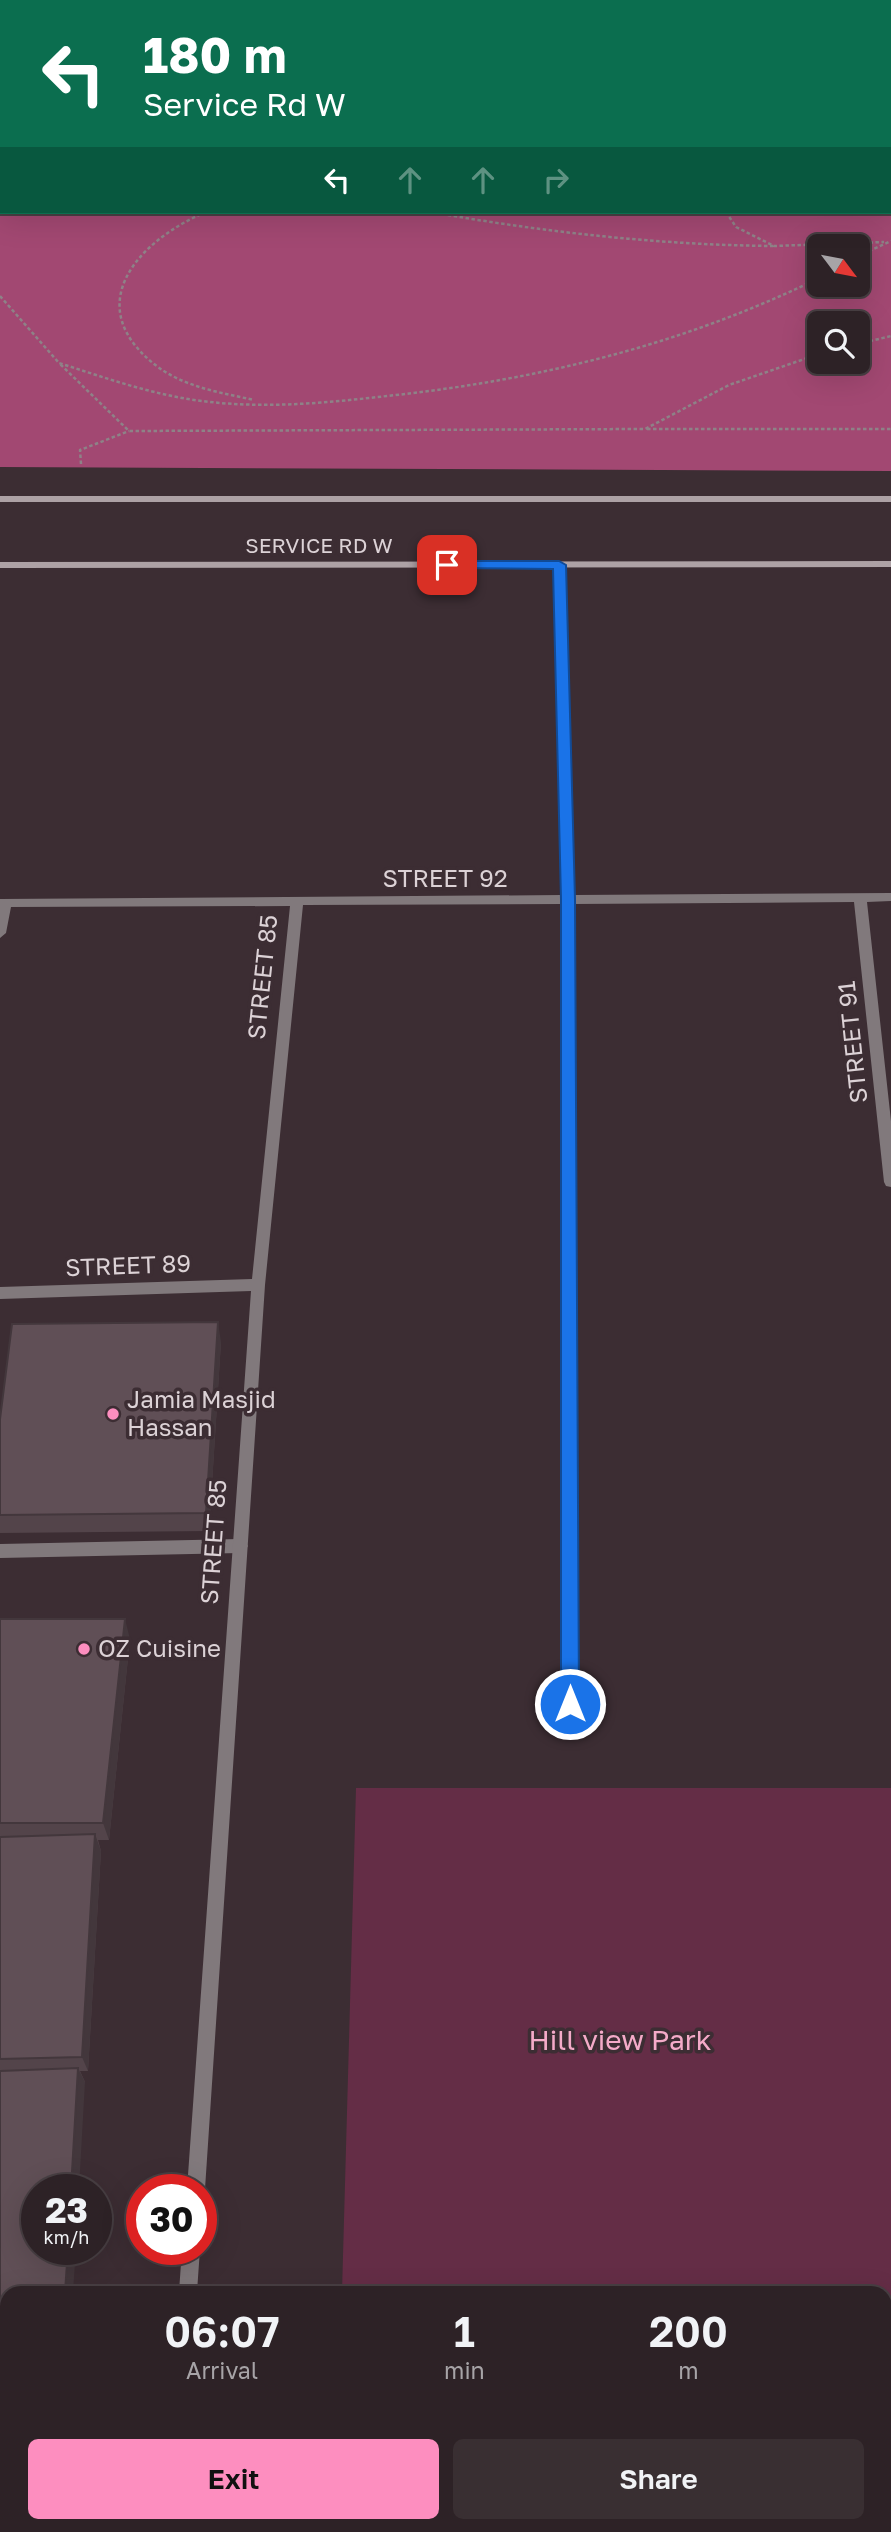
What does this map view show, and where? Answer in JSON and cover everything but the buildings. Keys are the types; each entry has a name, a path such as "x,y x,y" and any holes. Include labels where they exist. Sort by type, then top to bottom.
{"main road":[{"name":"SERVICE RD W","path":"0,499 891,499"},
{"name":"SERVICE RD W","path":"0,565 891,564"}],"street":[{"path":"559,565 568,899 570,1704"},
{"name":"STREET 92","path":"3,903 891,897"},
{"name":"STREET 91","path":"860,898 891,1182"},
{"name":"STREET 85","path":"196,2174 258,1285 297,900"},
{"path":"0,933 3,903"},
{"name":"STREET 89","path":"0,1293 258,1285"},
{"path":"0,1551 240,1546"},
{"path":"188,2286 190,2265"}],"path":[{"path":"202,214 167,231 134,259 120,287 121,323 129,340 158,367 208,389 263,403"},
{"path":"442,214 517,226 707,245 774,246 891,241"},
{"path":"727,214 736,227 774,246"},
{"path":"870,250 884,242"},
{"path":"59,363 203,401 263,403 386,397 492,382 639,348 726,320 807,283"},
{"path":"0,296 59,363 129,431"},
{"path":"870,341 891,336"},
{"path":"645,429 743,379 807,358"},
{"path":"82,499 80,450 129,431 891,429"}],"green space":[{"name":"Hill view Park","path":"356,1788 891,1788 891,2286 342,2286"}],"shaded area":[{"path":"0,214 891,214 891,471 0,467"}],"place":[{"name":"Jamia Masjid Hassan","path":"113,1414"},
{"name":"OZ Cuisine","path":"84,1649"}],"route":[{"path":"447,565 559,565 568,899 570,1704"}]}
